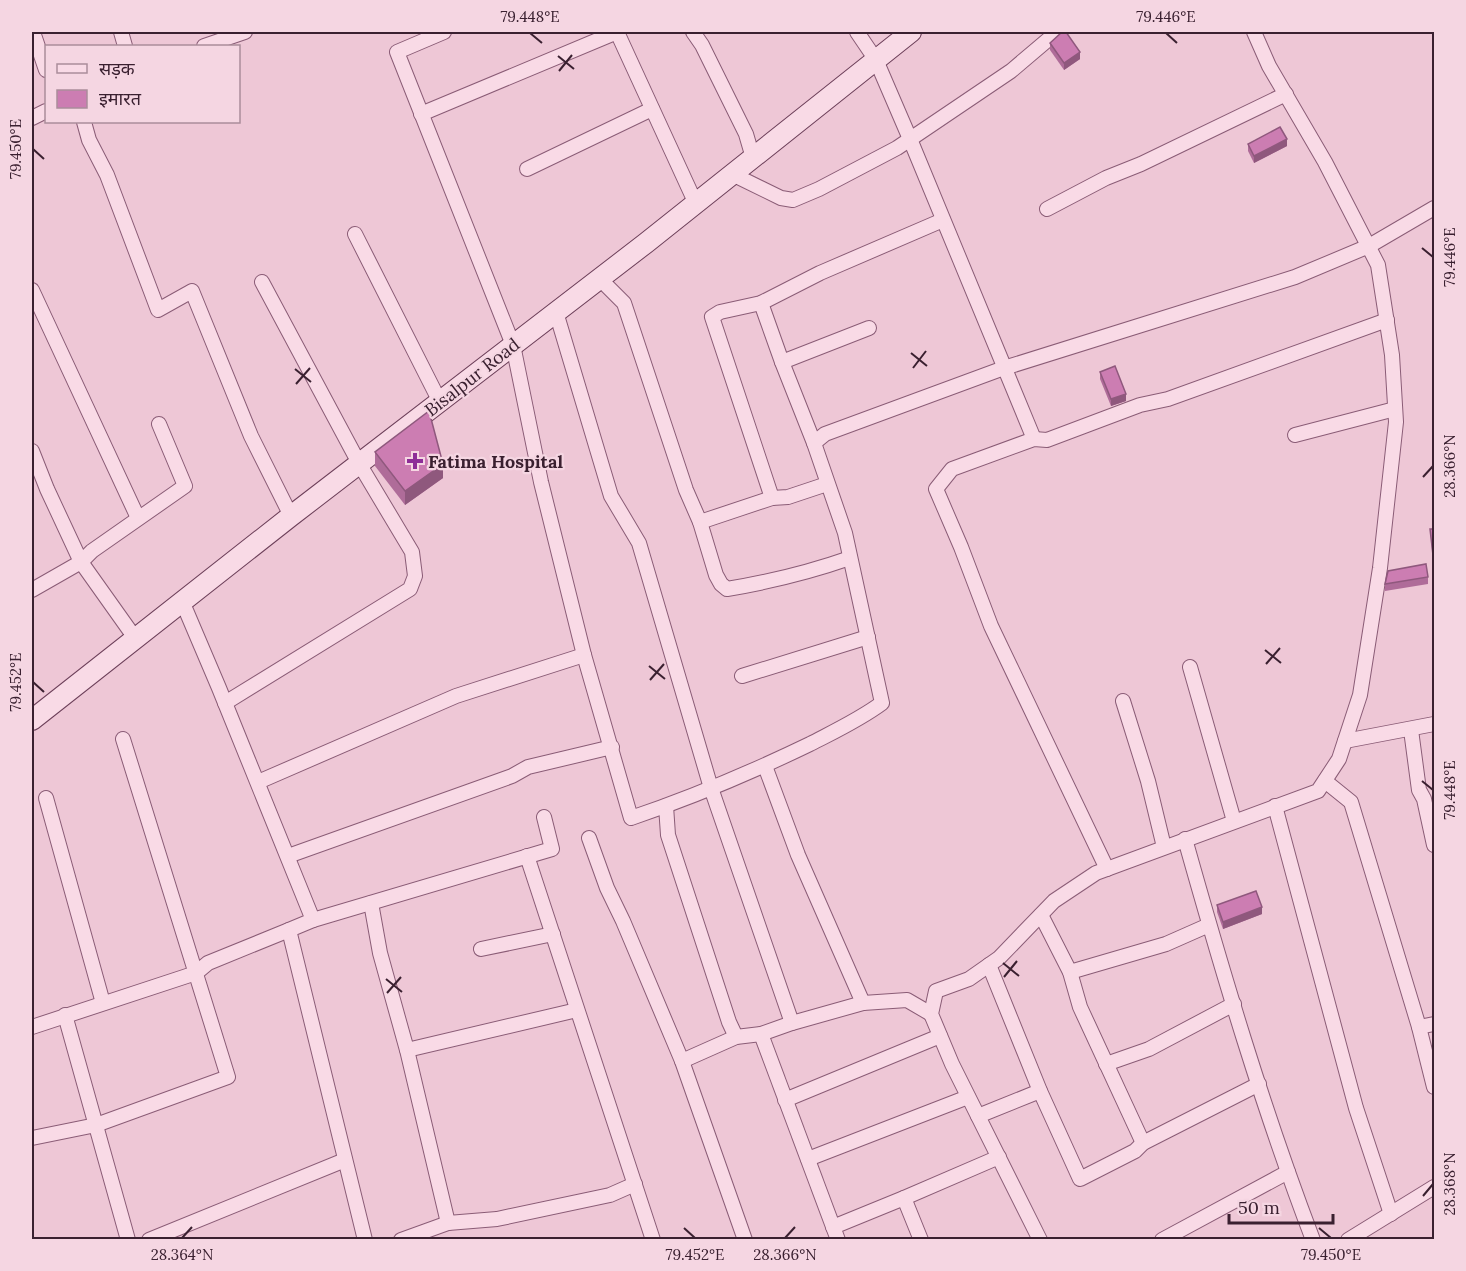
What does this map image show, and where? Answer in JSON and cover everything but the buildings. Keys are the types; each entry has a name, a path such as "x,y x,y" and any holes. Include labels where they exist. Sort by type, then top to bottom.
{"main road":[{"name":"Bisalpur Road","path":"32,720 291,516 696,204 911,32"}],"street":[{"path":"33,32 45,67"},
{"path":"206,45 227,35 245,32"},
{"path":"444,32 397,52 513,345 541,482 584,655 632,818 765,766 865,716 882,703 845,533 761,303"},
{"path":"421,114 617,32 696,204"},
{"path":"693,32 702,45 746,134 753,158"},
{"path":"857,32 876,60 1034,440"},
{"path":"732,174 781,198 793,200 819,189 882,157 910,139 1011,71 1057,32"},
{"path":"1040,1239 968,1097 940,1036 931,1014 936,991 969,979 999,958 1054,901 1096,873 1318,791 1339,759 1360,694 1380,568 1396,422 1392,355 1387,320 1378,265 1325,162 1269,66 1254,32"},
{"path":"1047,209 1106,178 1141,164 1286,94"},
{"path":"527,169 652,109"},
{"path":"84,123 89,140 107,174 158,310 192,291 251,436 291,516"},
{"path":"814,443 825,434 1004,368 1294,277 1369,246 1434,208"},
{"path":"772,498 712,317 720,312 761,303 820,273 943,220"},
{"path":"355,234 440,402"},
{"path":"600,279 624,303 686,490 721,584 727,589 776,579 850,558"},
{"path":"225,704 410,590 415,576 412,552 360,463 262,282"},
{"path":"32,290 138,518"},
{"path":"556,312 611,496 639,543 711,788 792,1023"},
{"path":"1107,869 991,626 962,547 936,489 952,469 1034,440 1047,440 1140,405 1168,399 1387,320"},
{"path":"782,362 869,328"},
{"path":"1295,435 1395,409"},
{"path":"32,590 81,562 92,551 185,486 159,424"},
{"path":"32,451 81,562 135,638"},
{"path":"699,522 772,498 788,497 827,484"},
{"path":"182,602 258,782 313,921"},
{"path":"742,676 868,637"},
{"path":"258,782 456,696 584,655"},
{"path":"1190,667 1234,821"},
{"path":"1123,701 1148,781 1164,847"},
{"path":"1345,741 1434,724"},
{"path":"1411,730 1419,790 1424,799 1434,845"},
{"path":"32,1138 96,1125 228,1077 123,739"},
{"path":"288,856 512,776 528,767 612,747"},
{"path":"765,766 798,855 863,1003"},
{"path":"1325,780 1351,802 1419,1027 1434,1087"},
{"path":"46,798 103,1003"},
{"path":"666,806 668,836 729,1022 736,1037"},
{"path":"1275,806 1356,1108 1391,1214"},
{"path":"32,1027 196,973 208,963 313,921 552,849 544,818"},
{"path":"589,838 607,888 628,931 682,1061 745,1239"},
{"path":"1185,839 1209,925 1259,1084 1313,1239"},
{"path":"527,856 653,1239"},
{"path":"371,903 380,953 407,1050 448,1223"},
{"path":"1041,915 1070,972 1080,1007 1143,1143"},
{"path":"1070,972 1166,944 1209,925"},
{"path":"289,930 365,1239"},
{"path":"481,949 553,934"},
{"path":"989,965 1040,1092 1080,1179 1135,1150 1143,1143 1259,1084"},
{"path":"682,1061 736,1037 761,1034 863,1003 907,1000 931,1014"},
{"path":"1106,1065 1149,1049 1234,1004"},
{"path":"407,1050 577,1010"},
{"path":"65,1015 128,1239"},
{"path":"1419,1027 1434,1024"},
{"path":"761,1034 835,1233 904,1198 999,1157"},
{"path":"785,1100 940,1036"},
{"path":"978,1116 1040,1092"},
{"path":"808,1159 968,1097"},
{"path":"149,1239 345,1160"},
{"path":"1162,1239 1288,1172"},
{"path":"401,1239 448,1223 497,1219 610,1194 634,1184"},
{"path":"1348,1239 1434,1187"},
{"path":"904,1198 921,1239"}],"place":[{"name":"Fatima Hospital","path":"415,461"}]}
